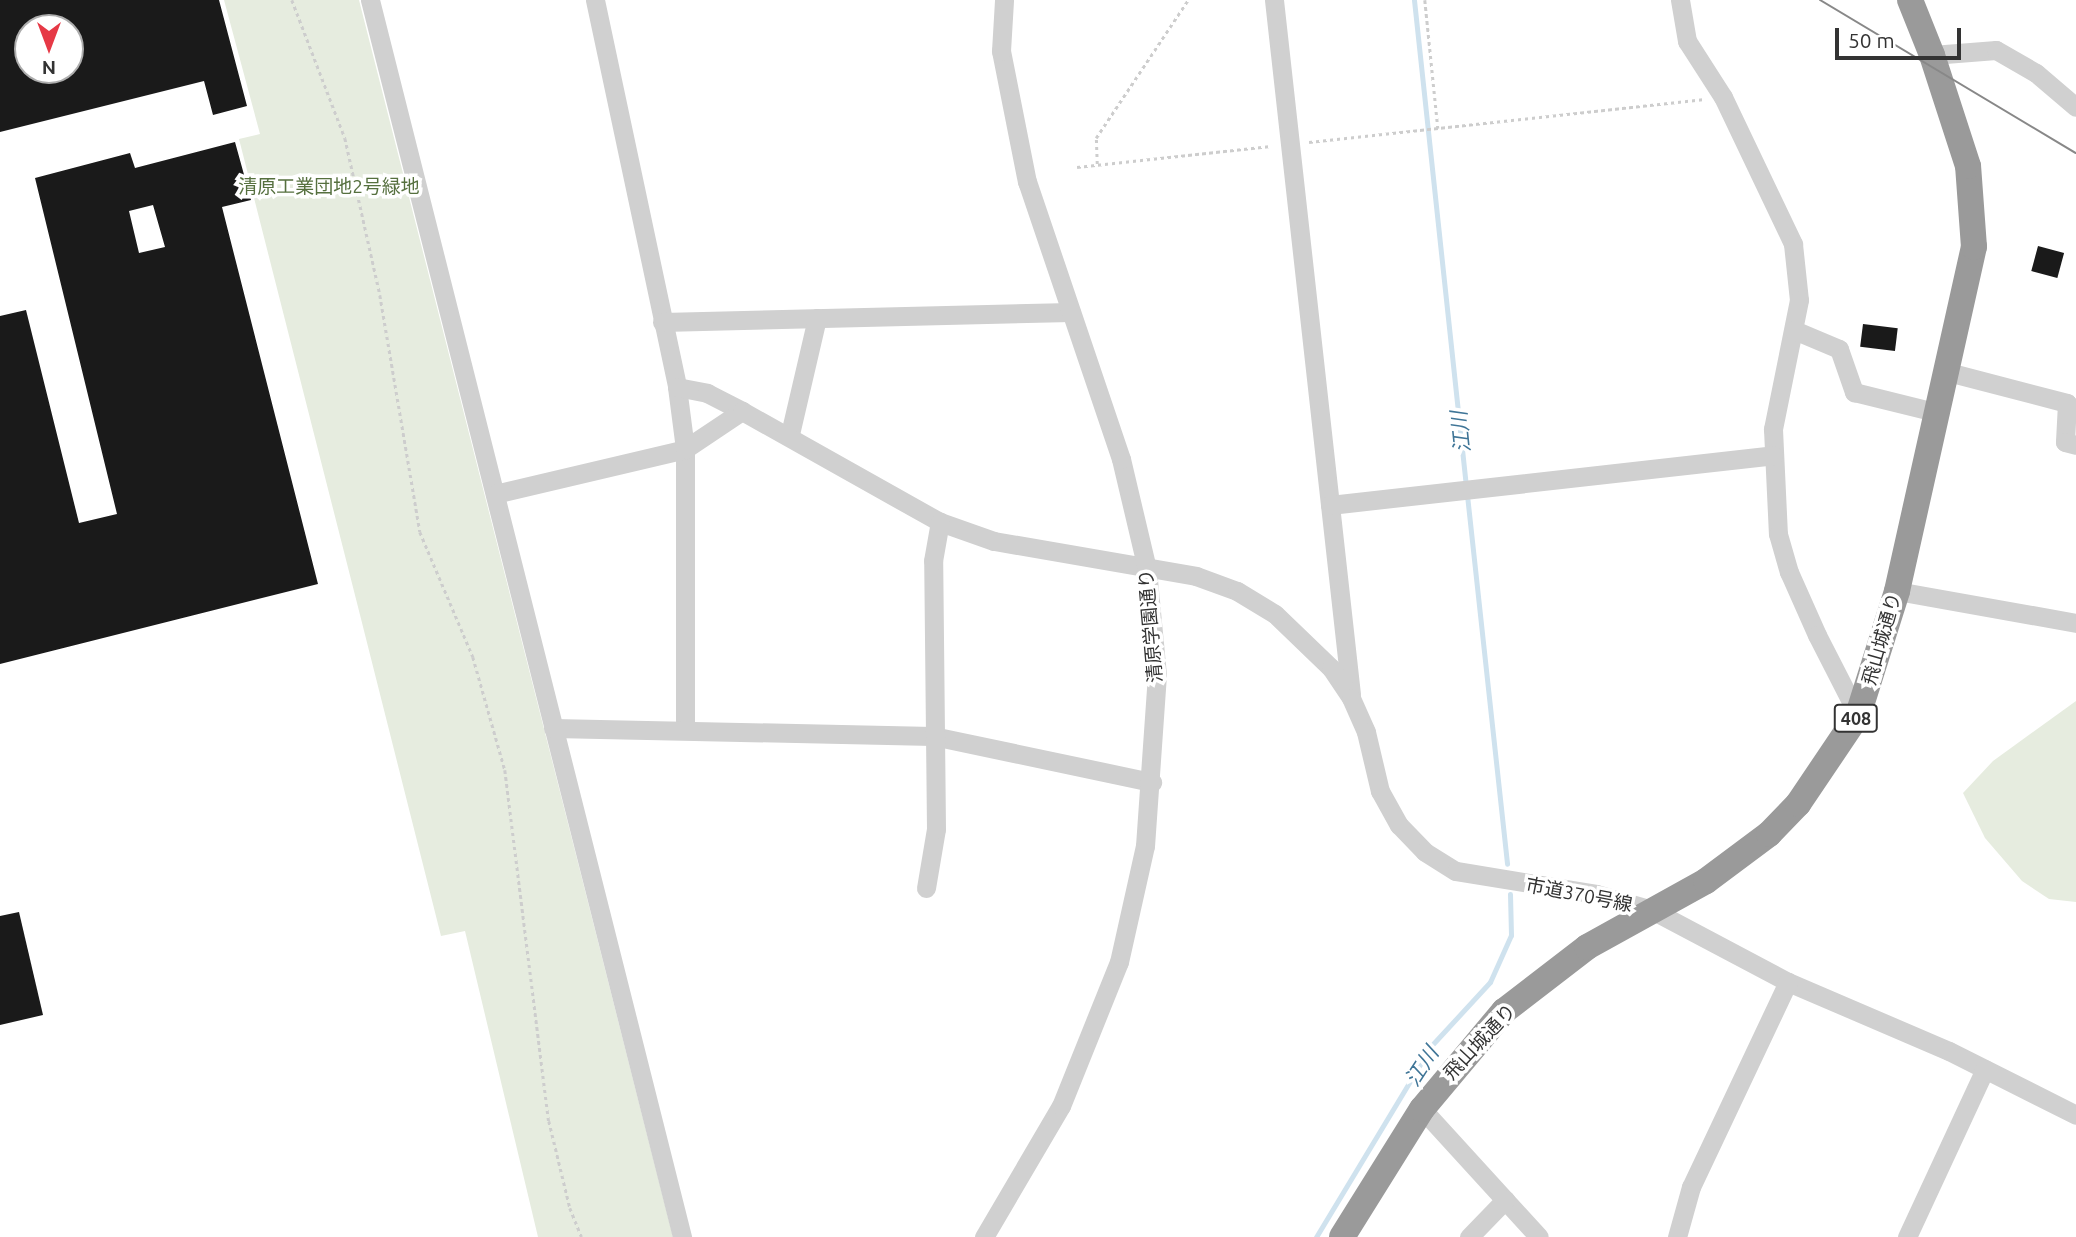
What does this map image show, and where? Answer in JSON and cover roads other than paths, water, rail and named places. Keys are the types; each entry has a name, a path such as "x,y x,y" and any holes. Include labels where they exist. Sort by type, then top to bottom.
{"highway":[{"name":"飛山城通り","path":"1342,1237 1422,1109 1504,1012 1587,947 1706,881 1769,834 1812,786 1858,715 1897,591 1971,272 1974,222 1968,166 1933,55 1910,0"}],"street":[{"path":"370,0 682,1237"},
{"path":"595,0 677,387 685,449 685,729"},
{"name":"清原学園通り","path":"984,1237 1061,1106 1096,1029 1133,905 1152,782 1157,675 1147,569 1121,459 1027,182 1001,51 1004,0"},
{"path":"1274,0 1351,698"},
{"path":"1680,0 1687,41 1723,97 1793,244 1800,273 1794,330 1773,429 1778,534 1789,572 1858,715"},
{"path":"1933,55 1996,50 2036,73 2076,107"},
{"path":"662,322 1071,312"},
{"path":"790,434 817,318"},
{"path":"1794,330 1839,348 1854,392 1938,413"},
{"path":"1948,372 2067,403 2066,442 2076,445"},
{"name":"市道370号線","path":"677,387 707,393 790,434 940,522 994,541 1196,576 1237,591 1275,614 1304,638 1351,698 1366,732 1380,791 1399,825 1425,852 1456,871 1596,894 1652,910 1788,982 1985,1069 2076,1115"},
{"path":"495,494 685,449 742,411"},
{"path":"1330,505 1773,455"},
{"path":"926,888 936,829 933,561 940,522"},
{"path":"1897,591 2076,623"},
{"path":"552,728 933,736 1152,782"},
{"path":"1678,1237 1691,1187 1788,982"},
{"path":"1907,1237 1985,1069"},
{"path":"1422,1109 1539,1237"},
{"path":"1469,1237 1505,1200"}],"waterway":[{"name":"江川","path":"1414,0 1466,485"},
{"name":"江川","path":"1467,495 1507,864"},
{"name":"江川","path":"1316,1237 1431,1046 1490,982 1511,935 1510,894"}],"tram line":[{"path":"1820,0 2076,153"}],"park label":[{"name":"清原工業団地2号緑地","path":"329,187"}]}
